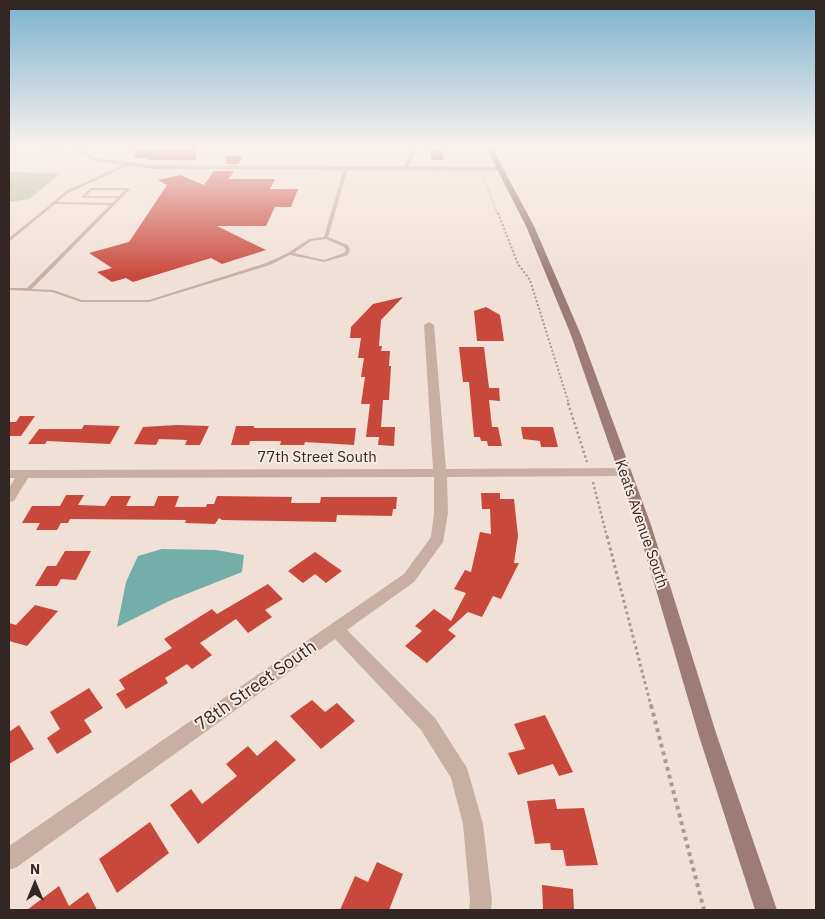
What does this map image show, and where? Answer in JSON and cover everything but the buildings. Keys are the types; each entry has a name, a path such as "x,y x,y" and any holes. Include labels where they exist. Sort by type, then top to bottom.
{"main road":[{"name":"Keats Avenue South","path":"510,191 538,244 576,335 644,525 708,736 766,910"}],"street":[{"name":"78th Street South","path":"9,859 409,578 438,538 441,512 429,325"},
{"name":"77th Street South","path":"9,474 625,472"},
{"path":"9,498 24,474"},
{"path":"336,630 428,724 460,775 473,824 481,901 480,910"}],"lane":[{"path":"9,240 52,203 71,191"},
{"path":"90,191 83,196 120,197"},
{"path":"29,290 126,191"},
{"path":"326,238 339,191"},
{"path":"52,203 113,204"},
{"path":"9,289 53,292 81,301 149,301 290,254 310,240 326,238 346,246 348,250 346,254 324,261 290,254"}],"path":[{"path":"488,191 518,264 530,280 590,472 704,910"}],"green space":[{"path":"9,191 39,191 29,199 9,202"}],"water":[{"path":"162,549 216,550 244,555 242,572 169,601 117,627 126,582 138,556"}]}
